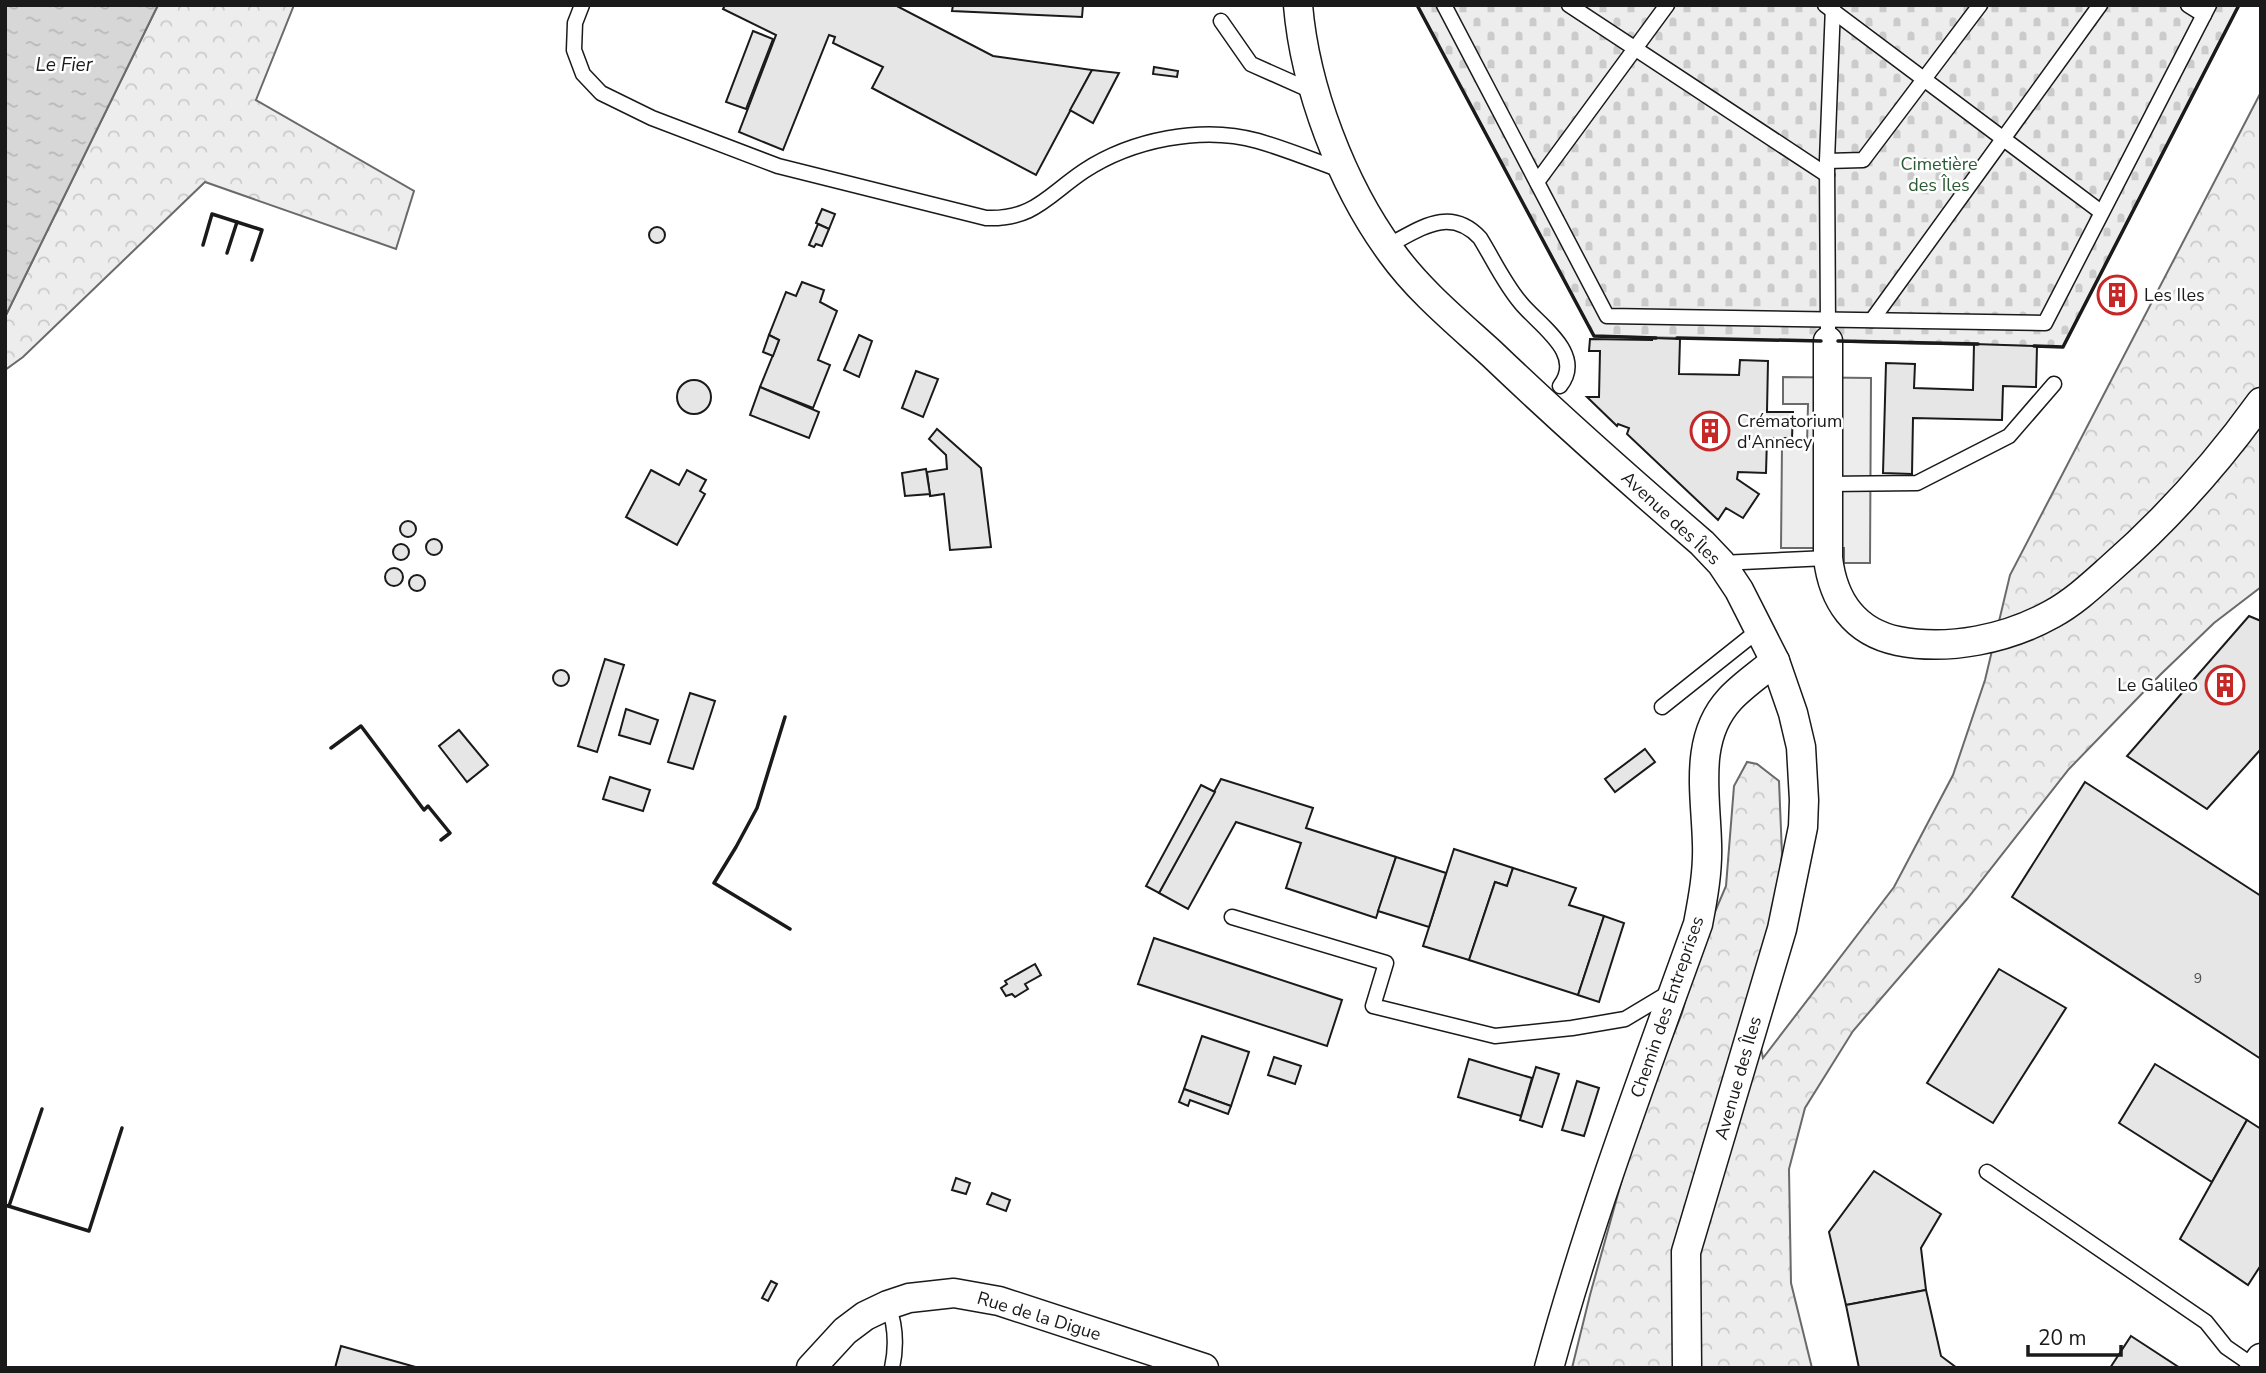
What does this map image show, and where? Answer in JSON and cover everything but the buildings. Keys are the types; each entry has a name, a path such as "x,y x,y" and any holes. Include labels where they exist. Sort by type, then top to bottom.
{"street":[{"name":"Avenue des Îles","path":"1298,5 1314,92 1344,172 1367,216 1387,246 1421,288 1721,563 1760,629 1775,661 1793,713 1804,774 1803,827 1782,929 1686,1252 1687,1368"},
{"path":"1828,331 1828,558 1835,593 1844,608 1869,631 1885,638 1932,644 1963,643 2023,628 2052,614 2078,597 2130,552 2178,504 2261,402"},
{"name":"Chemin des Entreprises","path":"1549,1368 1596,1212 1698,924 1707,844 1703,776 1710,735 1729,699 1775,661"},
{"name":"Rue de la Digue","path":"811,1368 845,1331 865,1316 888,1305 932,1294 976,1295 1204,1368"}],"lane":[{"path":"582,5 575,23 574,50 583,74 601,93 652,118 778,166 986,218 1023,214 1087,169 1111,156 1167,139 1226,136 1256,140 1344,172"},
{"path":"1444,5 1607,316 1828,331 1872,320 2045,323 2206,10 2188,5"},
{"path":"1569,5 1827,168 1863,160 1980,5"},
{"path":"1537,182 1667,5"},
{"path":"1872,320 2099,5"},
{"path":"1828,331 1830,7"},
{"path":"1830,7 2101,212"},
{"path":"1222,22 1251,64 1314,92"},
{"path":"1387,246 1432,223 1457,222 1474,231 1520,303 1557,338 1567,373 1560,386"},
{"path":"1828,484 1917,483 2009,436 2053,384"},
{"path":"1721,563 1828,558"},
{"path":"1662,707 1760,629"},
{"path":"1232,917 1386,963 1373,1006 1495,1035 1572,1028 1625,1019 1674,990"},
{"path":"1987,1172 2206,1322 2226,1347 2257,1364"},
{"path":"888,1305 896,1340 892,1368"}],"shaded area":[{"path":"1783,377 1871,378 1870,563 1844,563 1844,548 1781,548 1782,445 1807,445 1808,404 1783,404"}],"green space":[{"path":"158,5 294,5 256,100 414,191 396,249 205,182 23,357 5,370 5,317"},
{"name":"Cimetière des Îles","path":"1417,5 2239,5 2063,347 1594,336"},
{"path":"2261,92 2261,587 2214,623 2069,769 1967,899 1853,1031 1805,1108 1789,1169 1791,1283 1812,1368 1572,1368 1636,1129 1682,1013 1700,947 1726,886 1734,786 1747,762 1757,764 1779,781 1782,854 1776,906 1749,992 1763,1058 1894,887 1953,775 1985,680 2010,575"}],"water":[{"name":"Le Fier","path":"5,5 158,5 5,317"}],"wall":[{"path":"1417,5 1594,336 1656,338"},
{"path":"2034,346 2063,347 2239,5"},
{"path":"203,245 212,214 262,230 252,260"},
{"path":"227,253 237,222"},
{"path":"1677,338 1821,341"},
{"path":"1838,341 1978,344"},
{"path":"785,717 757,808 714,883 790,929"},
{"path":"331,748 361,726 424,810 428,806 450,833 441,840"},
{"path":"9,1206 42,1109"},
{"path":"5,1205 89,1231 122,1128"}],"place":[{"name":"Les Iles","path":"2117,295"},
{"name":"Crématorium d'Annecy","path":"1710,431"},
{"name":"Le Galileo","path":"2225,685"}]}
